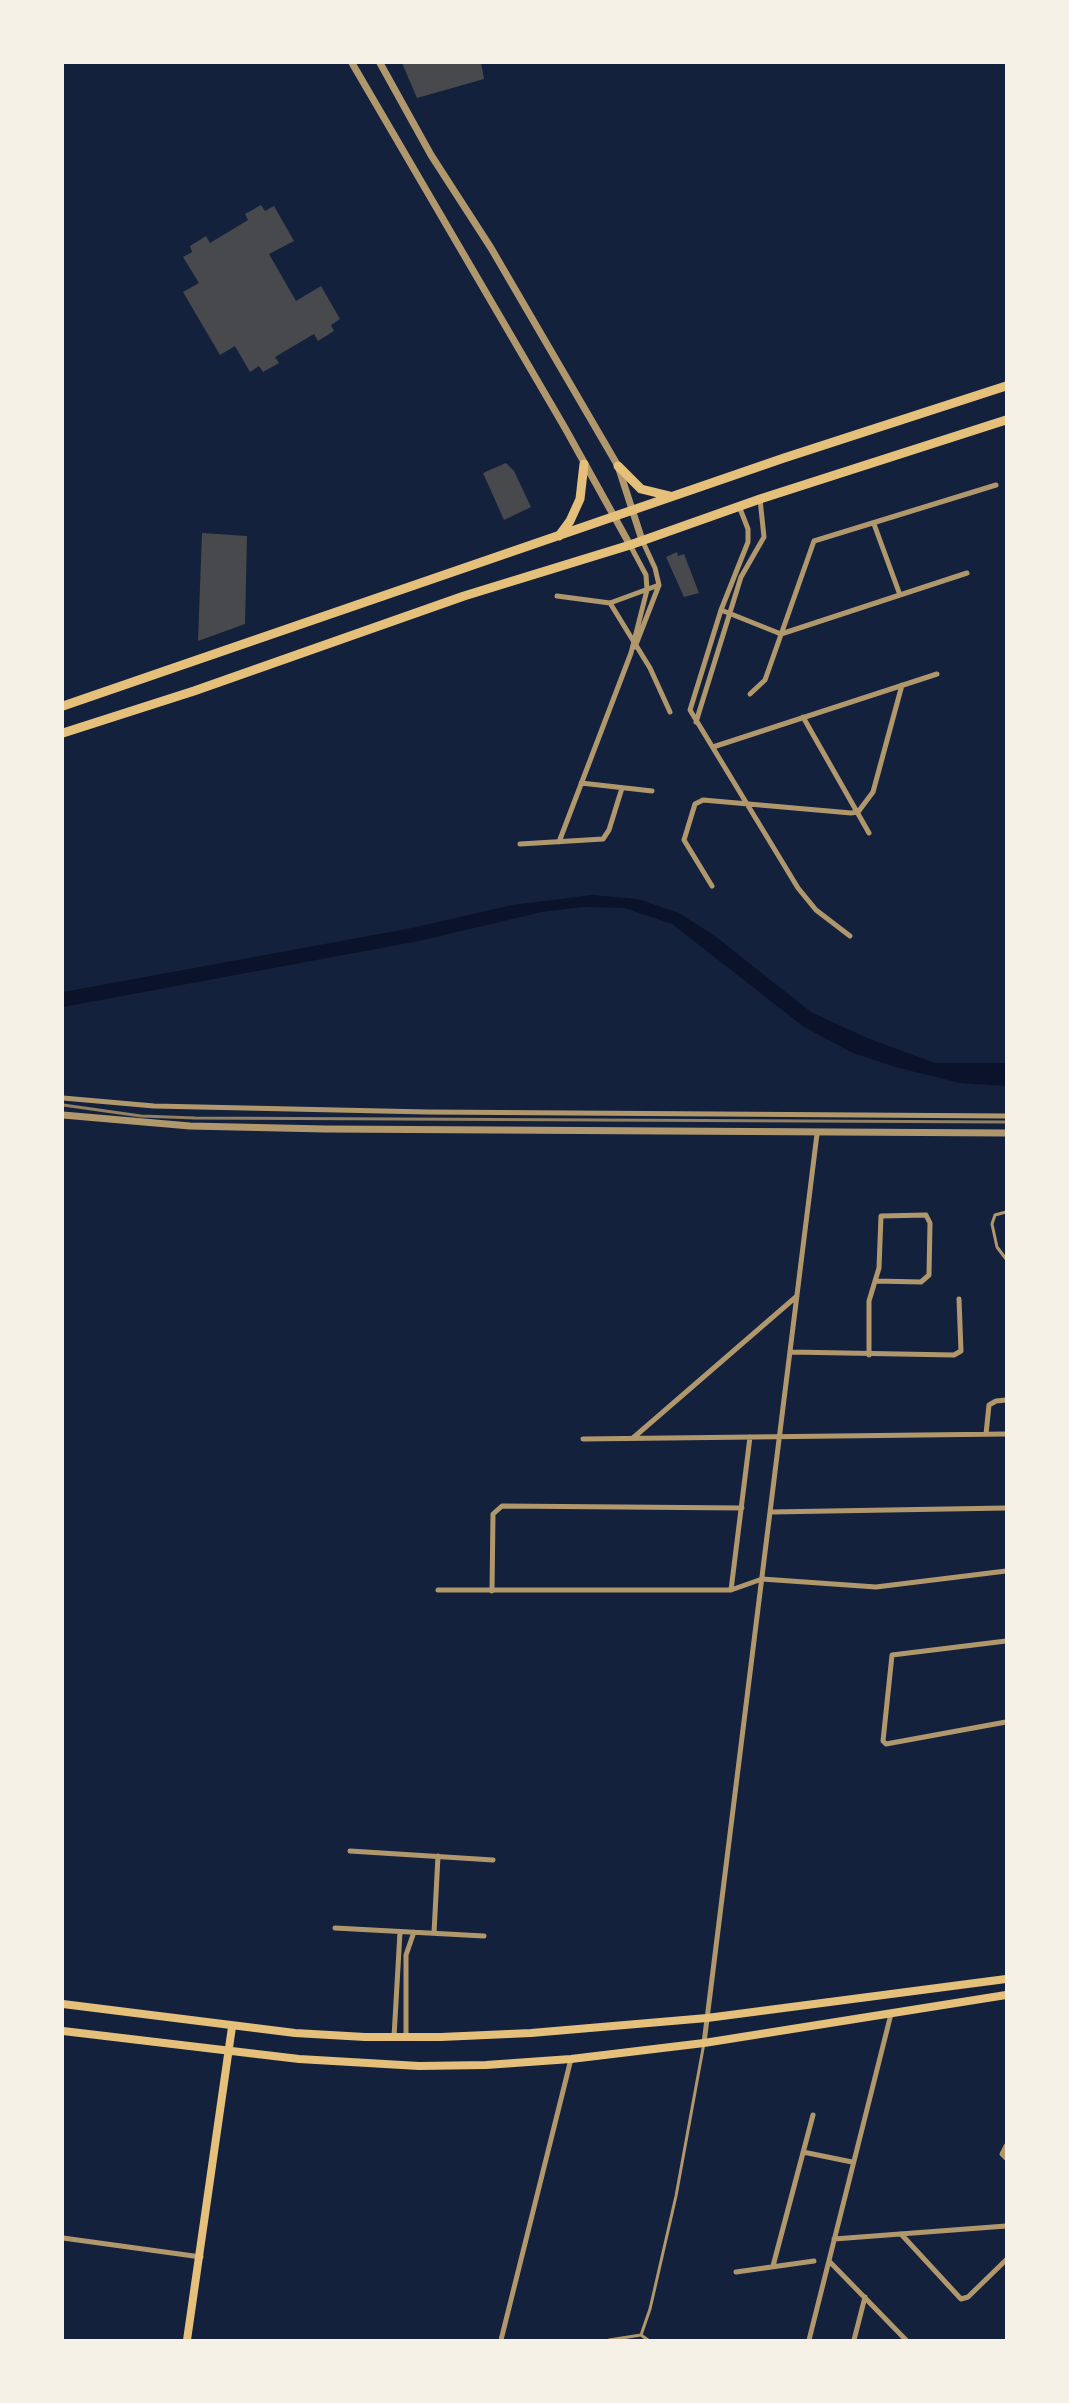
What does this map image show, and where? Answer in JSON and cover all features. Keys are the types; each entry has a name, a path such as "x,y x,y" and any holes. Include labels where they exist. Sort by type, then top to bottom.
{"highway":[{"path":"63,706 437,576 1006,386"},
{"path":"63,733 194,691 464,596 630,545 760,499 1006,420"},
{"path":"556,538 576,511 583,488 584,464"},
{"path":"618,466 641,489 673,496"}],"main road":[{"path":"63,2004 232,2027 295,2033 406,2037 531,2033 707,2018 1006,1978"},
{"path":"63,2031 299,2059 419,2066 571,2059 704,2043 1006,1995"},
{"path":"187,2340 201,2257 227,2050 232,2027"}],"street":[{"path":"352,63 616,517 646,575 646,590 632,639 631,653"},
{"path":"380,63 431,154 491,248 618,466 659,585 580,783 559,842"},
{"path":"750,694 765,680 814,541 996,485"},
{"path":"696,722 741,577 764,537 760,499"},
{"path":"739,506 749,536 721,610 690,710 807,901 850,936"},
{"path":"874,524 900,595"},
{"path":"721,610 781,634 967,573"},
{"path":"557,596 610,603 659,585"},
{"path":"610,603 650,668 670,712"},
{"path":"713,747 937,674"},
{"path":"712,886 684,840 693,807 703,800 858,812 873,792 902,685"},
{"path":"803,717 869,833"},
{"path":"580,783 652,791"},
{"path":"520,844 599,841 605,838 622,788"},
{"path":"63,1098 154,1106 428,1112 1006,1116"},
{"path":"63,1115 190,1126 325,1129 817,1134 1006,1133"},
{"path":"704,2043 817,1134"},
{"path":"869,1355 869,1301 879,1268 881,1219 884,1214 921,1214 929,1219 929,1275 921,1282 876,1281"},
{"path":"633,1438 797,1296"},
{"path":"790,1352 954,1355 961,1348 959,1299"},
{"path":"986,1434 989,1406 996,1401 1006,1400"},
{"path":"583,1439 1006,1434"},
{"path":"730,1590 750,1437"},
{"path":"492,1591 493,1514 502,1506 741,1508"},
{"path":"771,1512 1006,1508"},
{"path":"438,1590 730,1590 762,1579 876,1587 1006,1571"},
{"path":"1006,1641 892,1655 883,1740 886,1744 1006,1722"},
{"path":"350,1851 493,1860"},
{"path":"434,1934 438,1856"},
{"path":"335,1928 484,1936"},
{"path":"394,2037 400,1932"},
{"path":"406,2037 406,1955 414,1932"},
{"path":"809,2340 891,2014"},
{"path":"501,2340 571,2059"},
{"path":"772,2266 813,2115"},
{"path":"1006,2146 1002,2154 1006,2158"},
{"path":"803,2152 852,2162"},
{"path":"834,2239 1006,2226"},
{"path":"901,2234 962,2299 968,2297 1006,2260"},
{"path":"63,2238 201,2257"},
{"path":"736,2272 814,2261"},
{"path":"829,2261 906,2340"},
{"path":"854,2340 865,2297"}],"lane":[{"path":"1006,1212 997,1213 992,1224 997,1246 1006,1259"},
{"path":"641,2335 650,2309 676,2196 704,2043"},
{"path":"609,2340 641,2335 648,2340"}],"water":[{"path":"592,895 638,899 679,913 715,936 811,1012 867,1038 935,1063 1006,1063 1006,1086 960,1083 899,1068 853,1053 804,1027 672,924 624,908 582,907 542,912 419,941 63,1007 63,992 412,928 512,905"}],"building":[{"path":"402,63 481,63 484,79 417,98"},
{"path":"261,205 265,211 274,206 294,241 269,254 296,301 321,286 340,319 331,325 334,331 318,341 314,334 275,357 279,363 263,372 259,366 250,372 235,346 220,355 183,292 199,283 183,257 192,252 190,246 206,236 210,243 248,220 245,214"},
{"path":"506,463 514,471 531,507 504,520 483,473"},
{"path":"202,533 247,536 245,624 198,641"},
{"path":"677,552 678,556 684,554 699,593 684,597 666,557"}],"railway":[{"path":"63,1105 141,1116 195,1118 1006,1122"}]}
